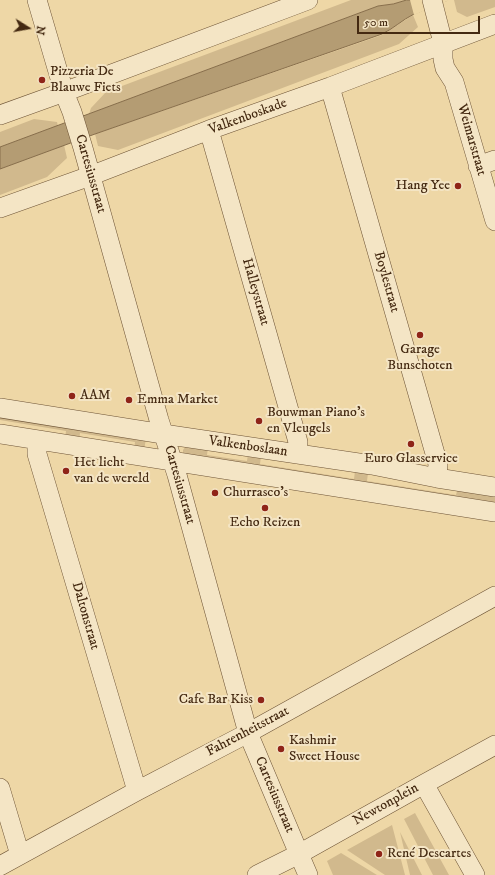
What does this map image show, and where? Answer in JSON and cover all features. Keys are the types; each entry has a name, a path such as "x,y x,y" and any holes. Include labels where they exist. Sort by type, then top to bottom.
{"street":[{"name":"Cartesiusstraat","path":"37,0 64,92 83,148 163,434 173,462 248,733 299,854"},
{"path":"0,115 308,0"},
{"name":"Weimarstraat","path":"432,3 443,44 443,59 445,68 454,82 487,163 495,221"},
{"name":"Valkenboskade","path":"0,208 90,176 209,130 330,87 495,24"},
{"name":"Boylestraat","path":"330,87 438,464 437,478"},
{"name":"Halleystraat","path":"209,130 298,442 297,454"},
{"name":"Valkenboslaan","path":"0,408 372,465 437,478 495,487"},
{"name":"Valkenboslaan","path":"0,434 495,512"},
{"name":"Daltonstraat","path":"37,440 37,454 137,791"},
{"name":"Fahrenheitstraat","path":"0,866 137,791 248,733 495,596"},
{"path":"424,784 495,745"},
{"name":"Newtonplein","path":"257,875 299,854 424,784 475,875"},
{"path":"0,788 20,856"},
{"path":"299,854 308,875"}],"shaded area":[{"path":"351,0 407,0 378,6 89,114 91,108 106,92"},
{"path":"407,0 448,0 414,14 382,34 95,134 0,169 0,147 378,6"},
{"path":"454,0 495,0 495,7 467,17 457,12"},
{"path":"413,15 418,27 399,44 118,150 98,146 95,134 382,35"},
{"path":"34,119 57,122 58,126 0,147 0,132"},
{"path":"64,145 67,158 47,177 0,195 0,169"},
{"path":"0,415 146,438 144,451 134,449 135,442 80,433 79,441 65,439 66,431 0,420"},
{"path":"186,446 208,447 207,455 247,461 248,454 261,456 260,464 354,479 355,471 368,473 367,481 456,495 458,487 495,493 495,506 183,454 183,450"},
{"path":"415,813 449,875 433,875 404,819"},
{"path":"392,825 405,875 385,875 347,850"},
{"path":"400,832 422,875 410,875"},
{"path":"341,853 377,875 333,875 327,861"}],"pier":[{"path":"410,0 450,0 414,15"}],"place":[{"name":"Pizzeria De Blauwe Fiets","path":"42,80"},
{"name":"Hang Yee","path":"458,186"},
{"name":"Garage Bunschoten","path":"420,335"},
{"name":"AAM","path":"72,396"},
{"name":"Emma Market","path":"129,400"},
{"name":"Bouwman Piano's en Vleugels","path":"259,421"},
{"name":"Euro Glasservice","path":"411,444"},
{"name":"Het licht van de wereld","path":"66,471"},
{"name":"Churrasco's","path":"215,493"},
{"name":"Echo Reizen","path":"265,508"},
{"name":"Cafe Bar Kiss","path":"261,700"},
{"name":"Kashmir Sweet House","path":"281,749"},
{"name":"René Descartes","path":"379,854"}]}
